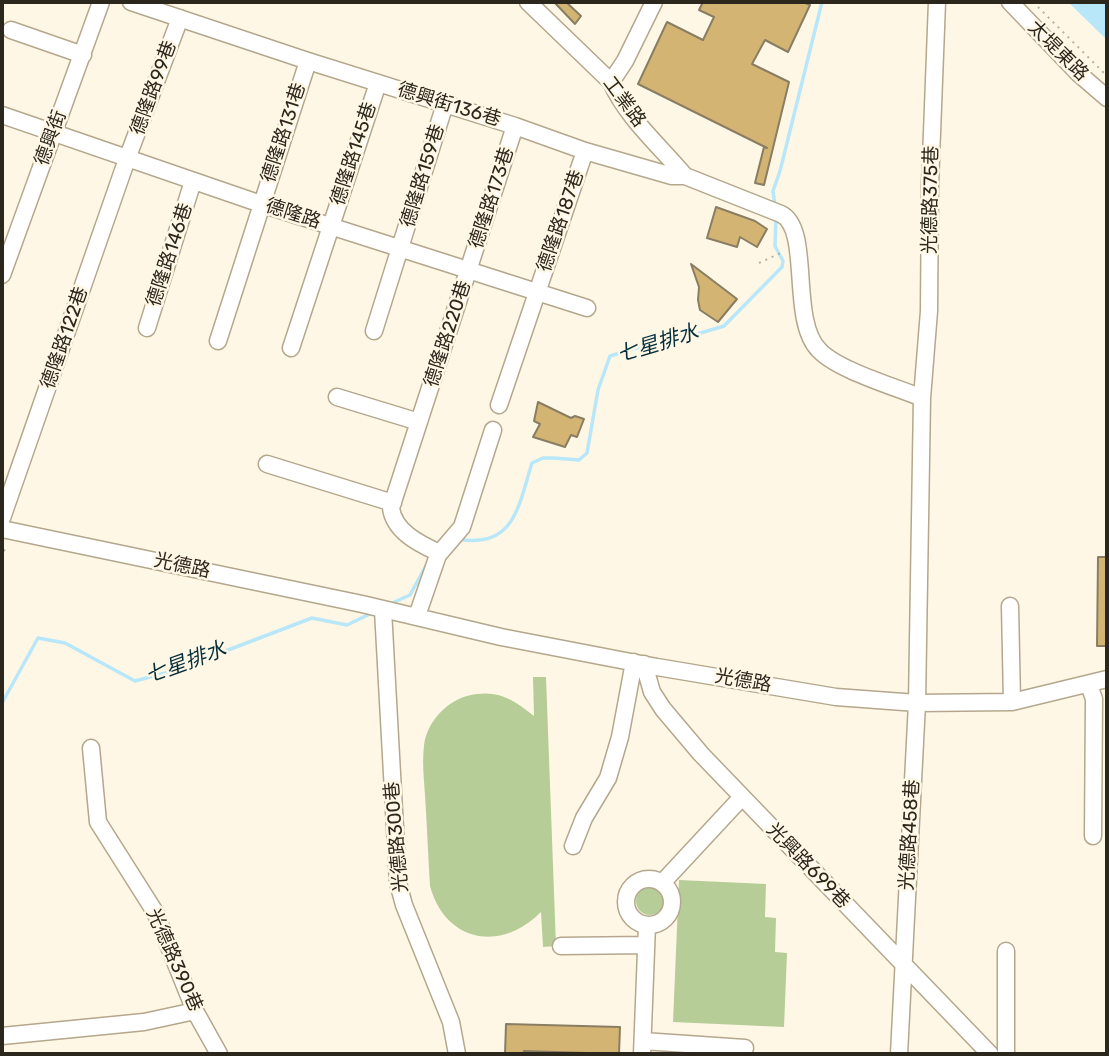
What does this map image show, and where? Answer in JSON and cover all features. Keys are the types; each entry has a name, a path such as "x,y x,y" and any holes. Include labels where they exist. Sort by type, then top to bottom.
{"street":[{"name":"德興街","path":"2,275 101,2"},
{"name":"德興街136巷","path":"131,2 585,150 672,176 685,176 774,211 792,222 798,249 803,308 815,345 834,362 922,398"},
{"name":"工業路","path":"528,2 611,82 624,105 685,176"},
{"path":"611,82 625,61 654,2"},
{"name":"光德路375巷","path":"916,703 922,398 929,311 930,185 937,2"},
{"name":"太堤東路","path":"1010,2 1078,73 1107,98"},
{"name":"德隆路99巷","path":"127,159 180,18"},
{"path":"10,30 83,55"},
{"name":"德隆路131巷","path":"218,341 308,61"},
{"name":"德隆路145巷","path":"291,348 378,83"},
{"name":"德隆路159巷","path":"373,331 445,104"},
{"name":"德隆路","path":"2,115 261,204 587,308"},
{"name":"德隆路173巷","path":"469,270 515,126"},
{"name":"德隆路187巷","path":"499,405 585,150"},
{"name":"德隆路122巷","path":"2,518 127,159"},
{"name":"德隆路146巷","path":"147,328 194,181"},
{"name":"德隆路220巷","path":"393,503 469,270"},
{"path":"337,397 419,422"},
{"path":"417,616 438,546 462,527 493,430"},
{"path":"267,464 393,503 392,513 403,532 438,546"},
{"name":"光德路","path":"2,529 362,604 501,637 836,697 916,703 1012,702 1107,679"},
{"path":"1010,606 1012,702"},
{"name":"光德路300巷","path":"383,610 398,883 404,905 451,1022 457,1054"},
{"path":"573,846 584,818 608,778 639,663"},
{"name":"光興路699巷","path":"639,663 663,709 742,797 990,1054"},
{"path":"1089,685 1094,699 1093,836"},
{"name":"光德路458巷","path":"899,1054 916,703"},
{"name":"光德路390巷","path":"91,748 98,822 155,912 195,1011 219,1054"},
{"path":"662,883 742,797"},
{"path":"647,879 662,883 671,895 670,910 661,921 647,925 639,923 626,906 633,885 647,879"},
{"path":"647,925 642,1048 745,1048"},
{"path":"561,946 646,945"},
{"path":"1006,951 1006,1054"},
{"path":"2,1036 144,1022 195,1011"}],"path":[{"path":"1033,2 1107,76"},
{"path":"759,263 790,250"}],"green space":[{"path":"533,677 546,677 556,946 543,947 541,912 525,925 492,937 461,930 437,905 430,886 423,770 423,752 428,730 438,715 451,703 478,694 495,695 511,700 534,716"},
{"path":"679,880 766,884 765,917 776,918 775,952 787,953 784,1027 673,1022"},
{"path":"650,887 660,891 664,901 660,911 650,915 640,911 636,901 640,891"}],"water":[{"path":"1068,2 1107,2 1107,40"}],"building":[{"path":"554,2 566,2 581,16 575,24"},
{"path":"703,2 803,2 810,5 788,52 765,40 752,64 789,82 764,185 755,183 764,147 767,148 638,84 667,22 703,40 714,17 699,10"},
{"path":"716,207 755,221 767,229 757,247 740,237 737,247 707,238"},
{"path":"691,264 737,299 718,322 700,310 699,287"},
{"path":"538,402 571,418 575,416 584,419 577,437 571,435 565,447 533,437 540,424 534,421"},
{"path":"1098,557 1107,557 1107,646 1097,646"},
{"path":"506,1024 620,1027 619,1054 524,1051 523,1054 505,1054"}],"waterway":[{"name":"七星排水","path":"775,206 773,191 822,2"},
{"name":"七星排水","path":"456,539 491,538 502,531 517,509 532,463 543,458 579,460 587,453 598,390 610,356 649,344 663,343 680,334 694,335 724,326 782,267 783,261 775,246 776,217"},
{"name":"七星排水","path":"390,604 410,595 428,562"},
{"name":"七星排水","path":"2,703 38,638 65,643 135,681 173,671 312,618 347,625 374,612"}]}
